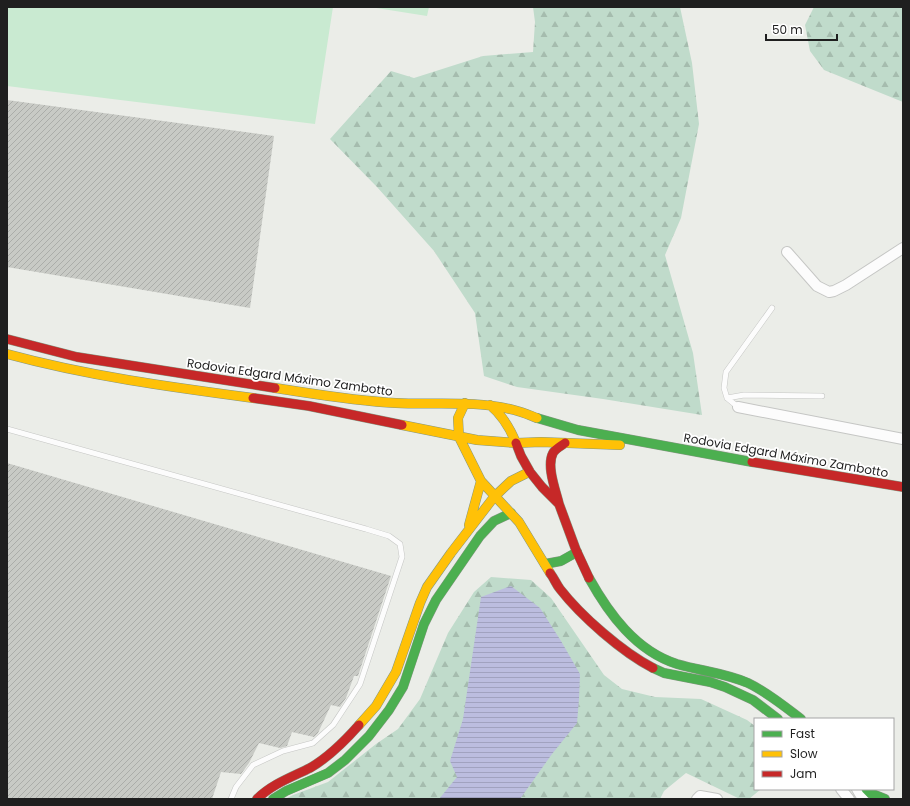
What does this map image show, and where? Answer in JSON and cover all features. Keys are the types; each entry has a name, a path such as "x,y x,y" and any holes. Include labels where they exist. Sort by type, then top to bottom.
{"street":[{"path":"787,252 817,286 829,292 846,285 903,248"},
{"name":"Rodovia Edgard Máximo Zambotto","path":"7,339 45,350 143,368 357,400 398,403 489,404 515,410 567,428 665,447 903,487"},
{"name":"Rodovia Edgard Máximo Zambotto","path":"7,354 52,366 145,383 309,406 459,437 516,443 541,442 665,447"},
{"path":"465,403 458,418 459,437 481,481 494,497 519,522 560,589 573,604 591,622 632,655 651,667 664,673 710,682 738,693 753,700 777,718"},
{"path":"489,404 505,419 529,472 559,504"},
{"path":"738,407 903,439"},
{"path":"565,443 556,450 550,460 552,477 559,504 577,552 592,584 614,618 650,650 662,658 741,680 758,688 800,718"},
{"path":"257,799 264,792 279,782 326,758 342,744 376,706 396,672 427,587 494,497 511,481 529,472"},
{"path":"465,537 474,510 481,481"},
{"path":"273,799 338,766 368,736 390,709 408,675 429,612 439,594 467,553 493,523 498,518 511,513"},
{"path":"545,564 561,561 577,552"},
{"path":"842,790 849,799"},
{"path":"858,790 863,799"},
{"path":"867,790 870,793 885,799"},
{"path":"887,790 896,799"},
{"path":"697,799 700,796 716,799"}],"lane":[{"path":"738,407 727,398 724,388 726,372 772,308"},
{"path":"727,398 744,395 822,396"},
{"path":"7,429 366,528 389,536 400,544 402,557 360,684 333,725 313,743 283,751 253,766 236,787 231,799"}],"green space":[{"path":"7,7 333,7 315,124 7,86"},
{"path":"370,7 429,7 427,16"},
{"path":"533,7 680,7 692,63 699,124 681,218 665,255 693,353 702,415 517,387 484,376 475,313 434,251 377,187 330,139 391,71 414,78 483,56 533,52 535,22"},
{"path":"814,7 903,7 903,102 824,70 810,51 805,25"},
{"path":"491,577 531,580 551,598 604,675 622,689 655,697 701,699 747,720 754,725 754,790 760,790 749,799 740,799 686,773 664,791 660,799 285,799 328,782 376,744 398,729 420,699 448,633 474,592"}],"water":[{"path":"511,586 540,608 580,674 577,723 552,754 520,799 439,799 457,777 450,761 463,719 481,597"}],"building":[{"path":"7,100 274,136 250,308 7,267"},
{"path":"7,463 391,576 358,676 354,676 346,698 340,707 331,705 318,733 314,737 292,732 287,746 280,748 259,743 249,763 241,774 221,772 212,799 7,799"}],"traffic: fast":[{"path":"537,418 578,430 752,462"},
{"path":"273,799 286,791 328,773 345,760 369,736 389,710 403,687 424,624 436,600 480,536 494,521 511,513"},
{"path":"545,564 561,561 577,552"},
{"path":"589,578 605,605 615,618 636,641 649,650 662,658 677,664 731,677 748,683 769,695 800,718"},
{"path":"653,668 664,673 710,682 725,687 753,700 777,718"},
{"path":"867,790 870,793 885,799"}],"traffic: slow":[{"path":"7,354 99,375 253,398"},
{"path":"275,388 365,401 485,405 514,410 537,418"},
{"path":"459,437 458,418 465,403"},
{"path":"490,405 505,422 516,443"},
{"path":"402,425 477,440 516,443 541,442 620,445"},
{"path":"459,437 481,481 519,522 550,573"},
{"path":"359,725 376,706 396,672 427,587 494,497 511,481 529,472"},
{"path":"469,525 481,481"}],"traffic: jam":[{"path":"7,339 77,357 275,388"},
{"path":"253,398 309,406 402,425"},
{"path":"516,443 530,472 559,504 576,550 589,578"},
{"path":"559,504 552,478 551,458 555,450 565,443"},
{"path":"752,462 903,487"},
{"path":"550,573 560,589 590,622 628,653 653,668"},
{"path":"257,799 276,785 310,768 324,759 359,725"}]}
